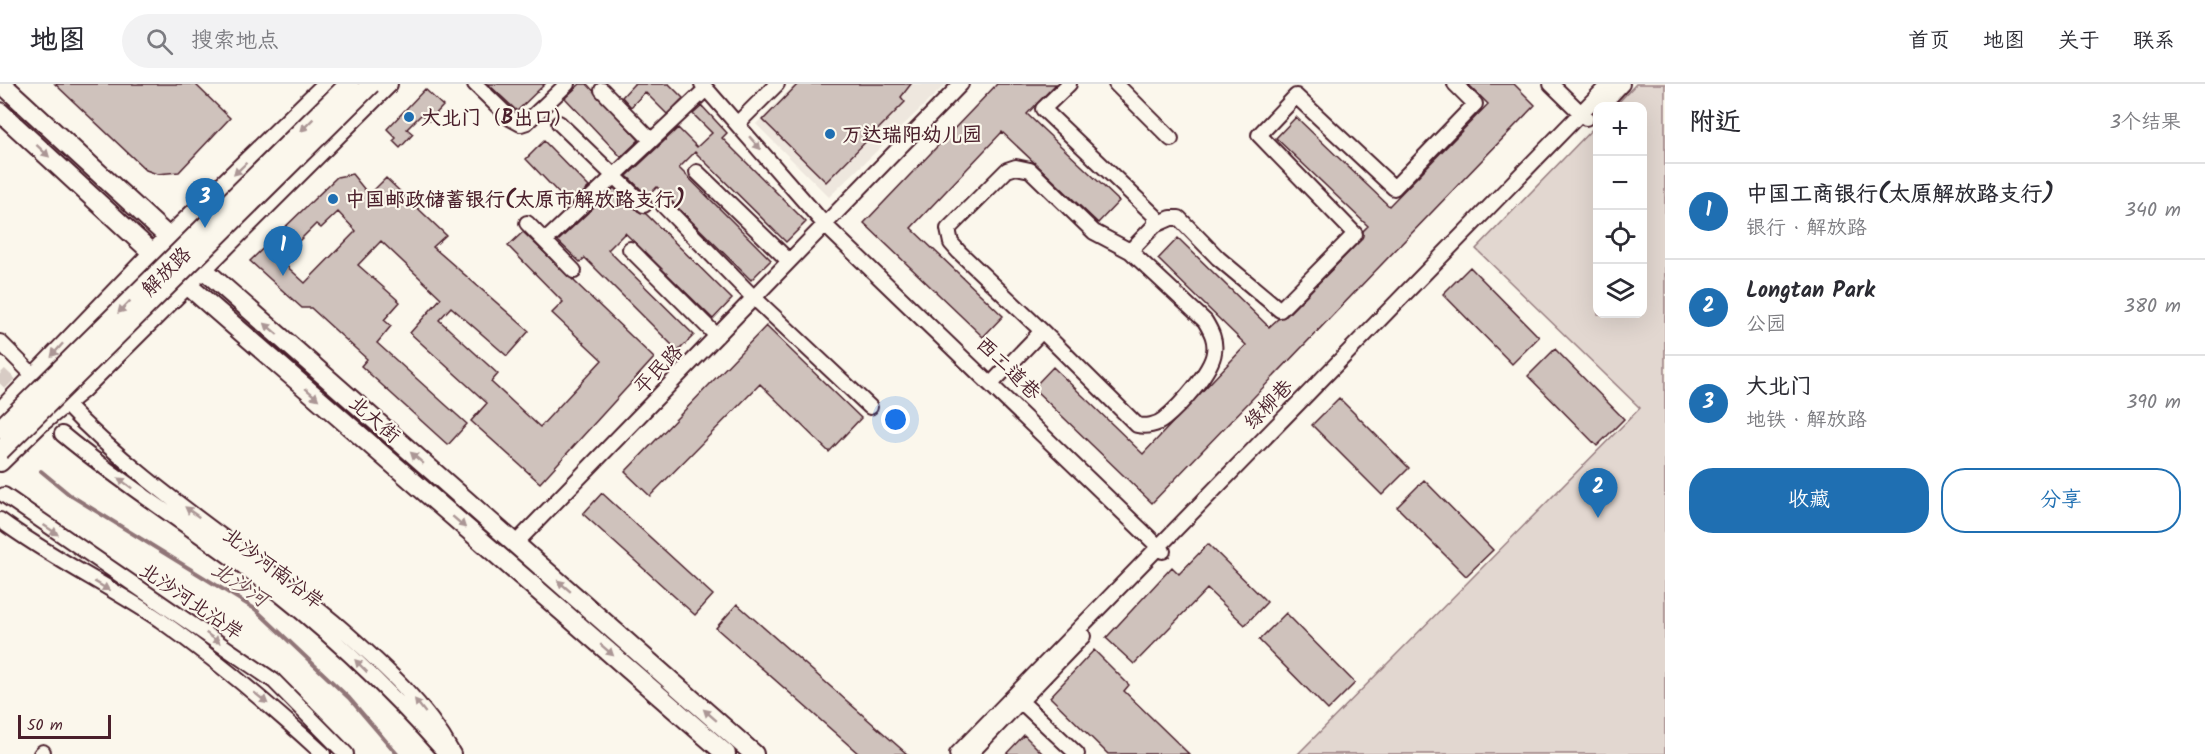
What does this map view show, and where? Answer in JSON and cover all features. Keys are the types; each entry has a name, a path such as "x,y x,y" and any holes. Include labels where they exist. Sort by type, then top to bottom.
{"main road":[{"path":"2,84 201,267 754,754"},
{"name":"解放路","path":"6,406 152,254 327,84"},
{"name":"解放路","path":"0,429 349,84"},
{"name":"解放路","path":"0,451 371,84"},
{"name":"解放路","path":"0,462 64,403 388,84"},
{"name":"北大街","path":"0,111 185,284 726,754"}],"street":[{"path":"475,84 510,118 521,124 527,122 567,84"},
{"path":"737,124 777,84"},
{"path":"825,222 954,84"},
{"path":"825,222 961,84"},
{"path":"1069,84 1043,109 1155,216 1155,225"},
{"path":"1116,84 1171,139"},
{"path":"1130,251 1155,225 1170,218 1179,218 1218,258 1280,310 1355,234 1259,135 1296,96 1394,188 1475,104 1455,84"},
{"path":"1551,84 1591,112"},
{"path":"1560,84 1591,112"},
{"name":"绿柳巷","path":"1591,112 1609,84"},
{"name":"绿柳巷","path":"957,754 1017,698 1162,547 1591,112 1622,84"},
{"path":"545,241 704,86"},
{"name":"西二道巷","path":"704,86 825,222 1162,547"},
{"path":"602,90 651,140"},
{"path":"559,123 644,205"},
{"path":"1016,167 1030,170 1094,232 1130,251 1205,321 1213,336 1214,352 1209,369 1163,420 1145,426 1137,425 1042,331 959,252 951,243 948,229 1007,170 1016,167"},
{"path":"697,172 787,259"},
{"path":"663,205 752,296 870,408"},
{"name":"平民路","path":"513,541 825,222"},
{"path":"527,223 574,271"},
{"path":"630,249 714,334"},
{"path":"993,382 1042,331"},
{"path":"0,342 34,376"},
{"path":"64,403 112,452 294,588 370,654 417,701 453,754"},
{"name":"北沙河南沿岸","path":"62,434 152,503 254,574 332,638 446,754"},
{"name":"北沙河北沿岸","path":"4,495 80,550 180,614 274,681 346,754"},
{"path":"0,520 36,548 158,620 272,707 323,754"},
{"path":"1017,698 1077,754"},
{"name":"绿柳巷","path":"970,754 1017,698"}],"shaded area":[{"name":"万达瑞阳幼儿园","path":"796,84 946,84 829,197 756,124"},
{"path":"1636,84 1665,84 1665,754 1298,754 1640,408 1476,249 1593,128 1593,318 1647,318 1647,102 1619,102"}],"building":[{"path":"55,84 195,84 230,118 179,172 157,174 146,170"},
{"path":"488,84 545,84 517,111"},
{"path":"580,84 587,84 639,140 621,157 565,98"},
{"path":"634,84 669,84 683,98 667,114 645,92 631,107 622,97"},
{"name":"万达瑞阳幼儿园","path":"798,84 911,84 901,97 905,102 826,182 763,120"},
{"path":"997,84 1056,84 1027,114 1119,201 1098,223 1002,132 911,228 1003,316 983,337 864,223"},
{"path":"1468,84 1514,84 1535,105 1152,503 1033,388 1053,367 1143,454 1246,345 1158,259 1178,238 1269,327 1278,319 1286,316 1361,240 1363,231 1368,226 1276,138 1296,117 1389,206 1488,104"},
{"name":"大北门（B出口）","path":"425,89 443,106 429,121 422,114 407,129 413,134 400,148 393,141 396,138 387,129"},
{"path":"702,106 727,133 722,138 806,222 786,242 695,152 679,168 771,260 751,280 657,187 648,196 627,176 678,128 697,147 712,133 693,114"},
{"path":"544,141 589,187 570,205 526,159"},
{"path":"352,174 369,195 386,178 446,235 433,247 529,331 507,356 451,307 439,320 498,374 491,382 540,427 602,360 552,313 563,302 508,246 523,232 654,358 540,483 471,421 487,403 410,333 441,298 381,241 358,265 400,302 384,320 391,326 377,343 467,424 448,445 361,366 367,359 311,308 302,308 250,261 337,177","holes":["338,212 356,231 305,283 280,260 316,224 321,228"]},
{"path":"614,188 638,211 646,214 732,299 713,319 625,233 608,250 694,335 678,351 585,258 580,262 558,241"},
{"path":"1470,267 1539,337 1512,364 1443,294"},
{"path":"766,326 861,418 829,452 760,384 650,496 625,472"},
{"path":"1555,349 1624,419 1597,446 1528,376"},
{"path":"1339,398 1409,468 1382,495 1312,425"},
{"path":"1424,480 1493,550 1466,576 1397,507"},
{"path":"602,493 713,595 695,615 583,514"},
{"path":"1208,544 1267,602 1245,625 1207,589 1134,664 1106,638 1172,567 1179,574"},
{"path":"737,604 907,754 859,754 716,628"},
{"path":"1286,613 1355,683 1328,710 1259,640"},
{"path":"1094,650 1129,685 1124,691 1189,754 1108,754 1050,697"},
{"path":"1024,735 1043,754 1006,754"}],"waterway":[{"name":"北沙河","path":"41,471 70,495 255,609 349,698 397,754"}],"tunnel":[{"path":"0,374 24,397"}],"place":[{"name":"大北门（B出口）","path":"409,117"},
{"name":"万达瑞阳幼儿园","path":"830,134"},
{"name":"中国邮政储蓄银行(太原市解放路支行)","path":"333,199"},
{"name":"大北门","path":"205,228"},
{"name":"中国工商银行(太原解放路支行)","path":"283,276"},
{"name":"Longtan Park","path":"1598,518"}]}
